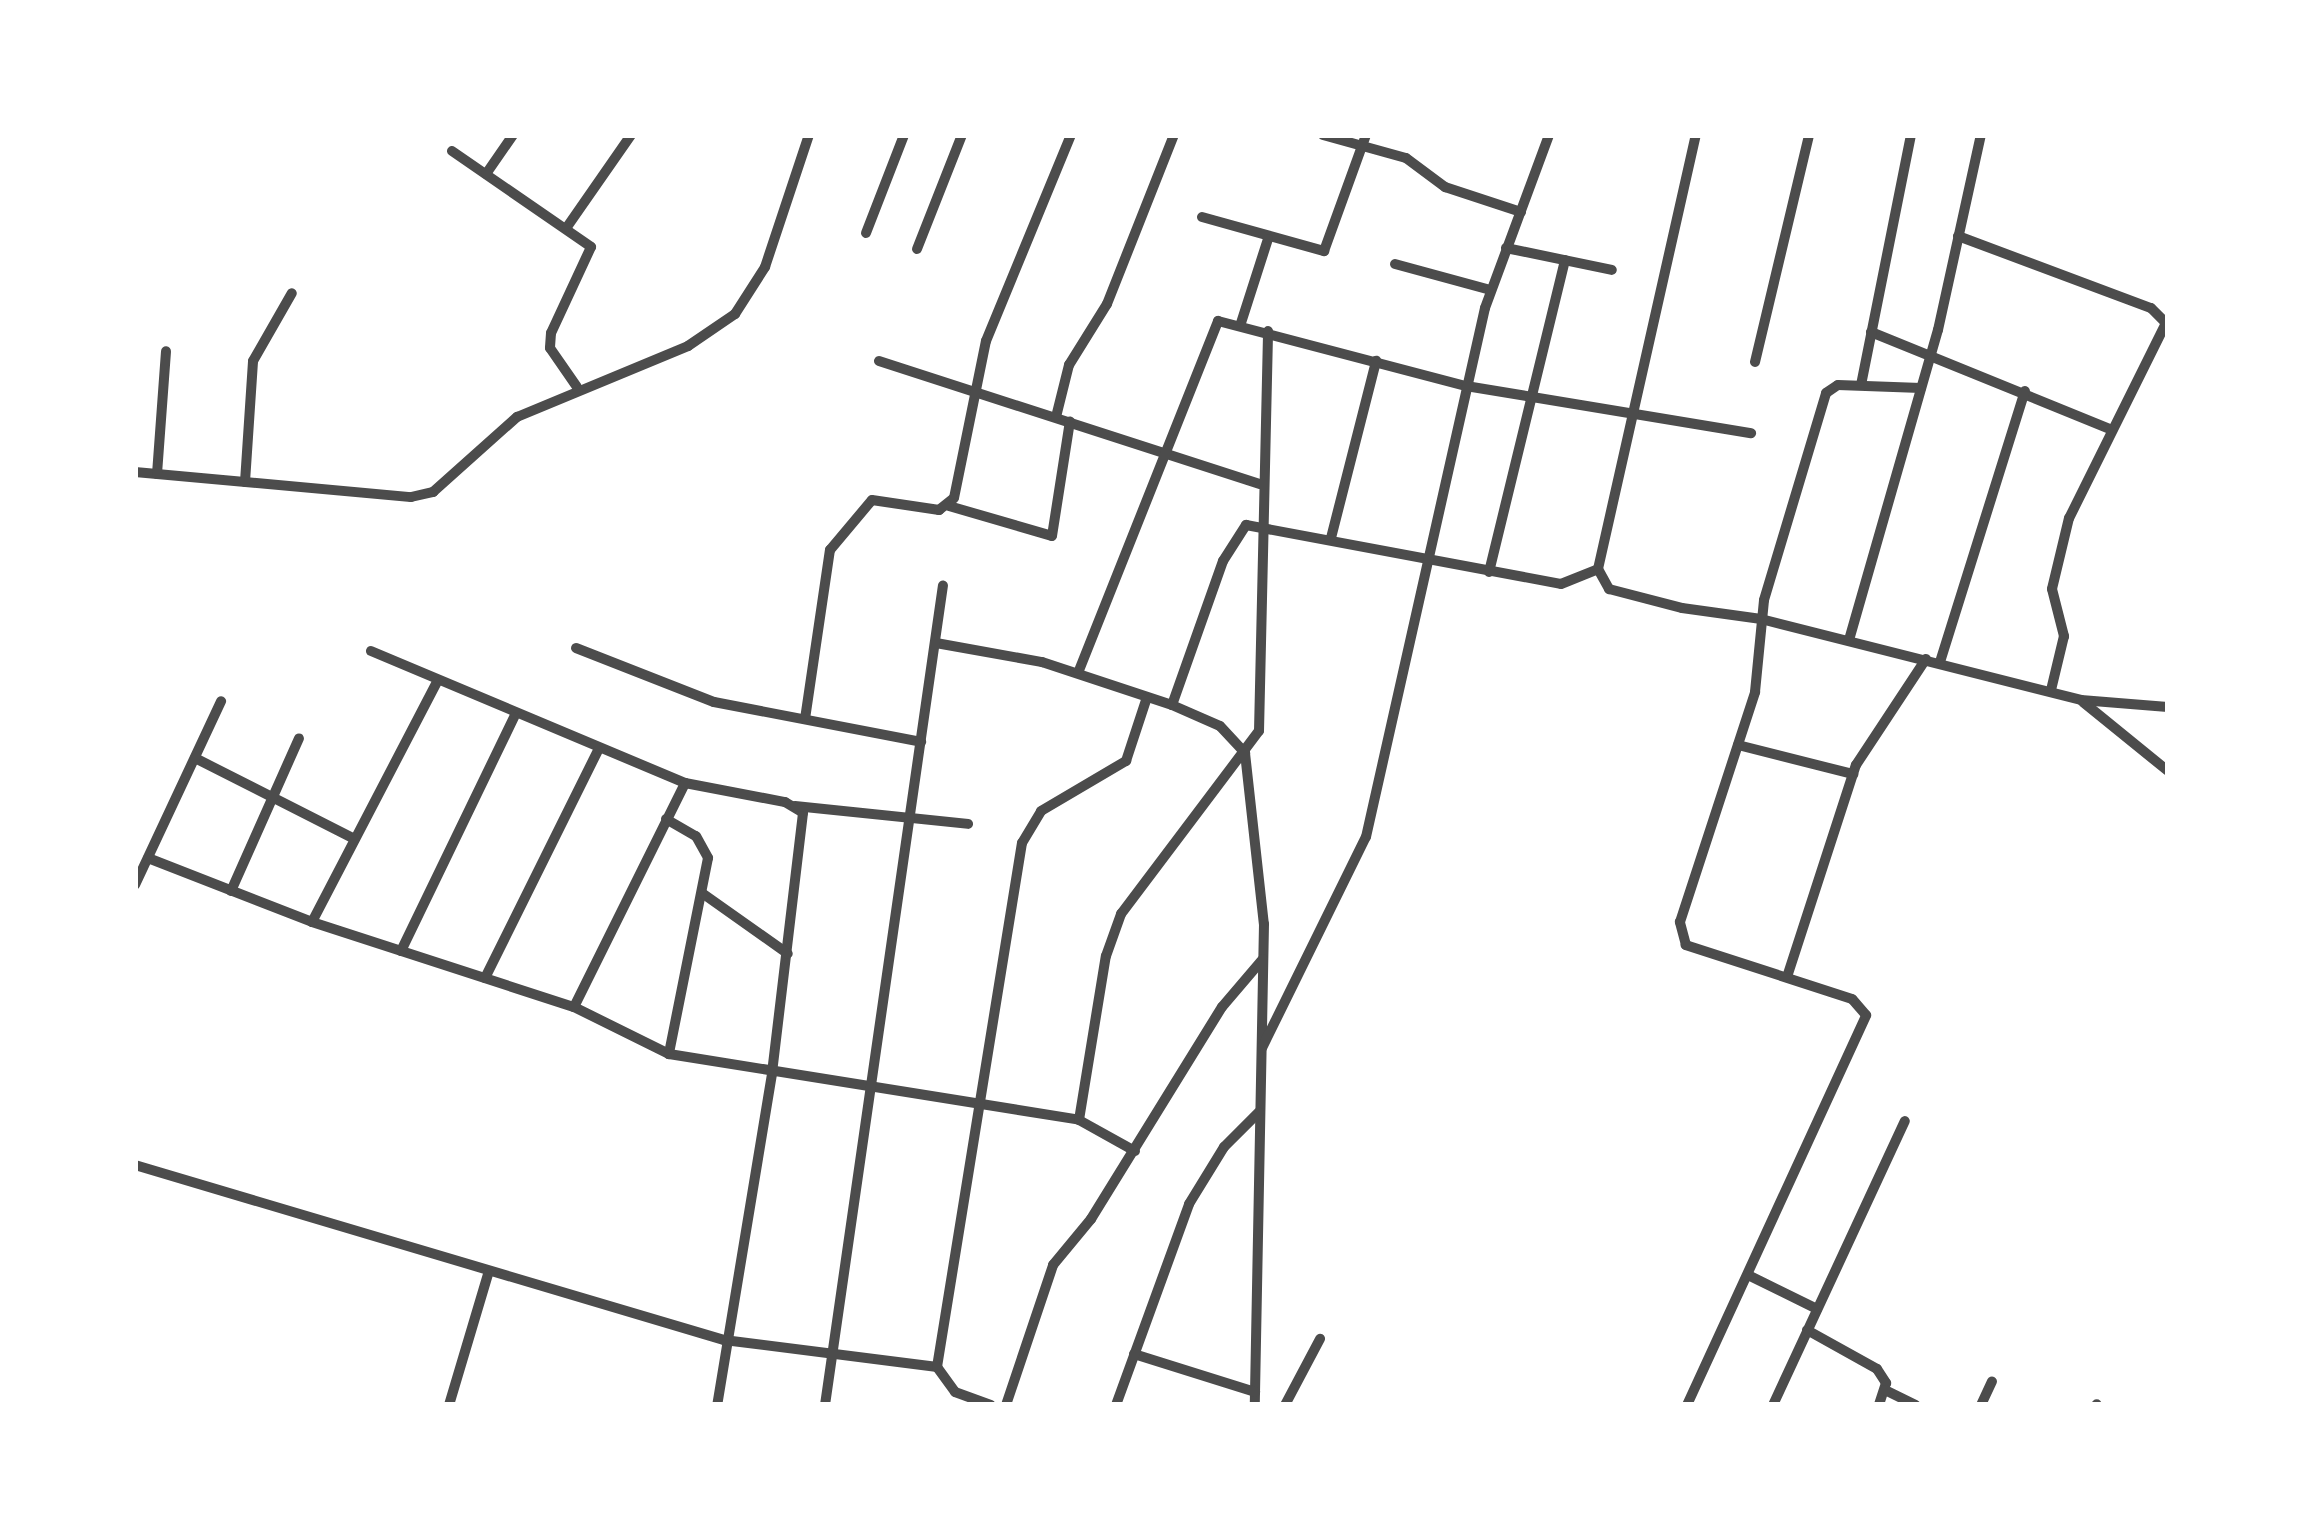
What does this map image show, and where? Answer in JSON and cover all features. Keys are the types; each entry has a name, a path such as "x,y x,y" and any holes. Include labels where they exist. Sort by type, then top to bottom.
{"street":[{"path":"486,174 513,135"},
{"path":"567,227 631,135"},
{"path":"135,472 423,496 447,484 517,417 577,387 688,346 735,314 765,267 809,135"},
{"path":"866,233 904,135"},
{"path":"917,249 962,135"},
{"path":"949,506 992,324 1071,135"},
{"path":"1056,417 1069,365 1107,304 1174,135"},
{"path":"1323,135 1364,141 1406,158 1445,187 1521,212"},
{"path":"1258,1053 1336,911 1366,837 1490,290 1549,135"},
{"path":"1696,135 1638,419 1598,569 1609,589 1761,619 2080,700 2168,707"},
{"path":"1755,362 1809,135"},
{"path":"1861,385 1912,135"},
{"path":"1850,640 1930,355 1981,135"},
{"path":"1202,217 1324,251 1364,141"},
{"path":"452,151 567,227 592,256 550,348 577,387"},
{"path":"1958,236 2164,318 2069,518 2054,578 2064,636 2051,691"},
{"path":"1241,323 1268,239"},
{"path":"1506,248 1612,270"},
{"path":"1489,572 1536,398 1565,260"},
{"path":"1395,264 1490,290"},
{"path":"245,482 253,361 292,292"},
{"path":"1078,673 1209,329 1218,321 1241,323 1466,386 1638,419 1750,433"},
{"path":"1079,1120 1120,914 1245,754 1264,710 1261,484 1268,331"},
{"path":"1871,332 2112,430"},
{"path":"158,474 166,351"},
{"path":"879,361 1261,484"},
{"path":"1331,538 1376,361"},
{"path":"1687,1405 1865,1024 1860,1003 1680,940 1755,692 1761,619 1826,393 1861,385 1921,388"},
{"path":"1940,662 2025,392"},
{"path":"806,719 826,569 838,536 872,500 949,506 1052,536 1070,421"},
{"path":"1172,705 1232,541 1246,525 1262,522 1561,584 1598,569"},
{"path":"825,1405 943,584"},
{"path":"936,643 1078,673 1172,705 1220,726 1245,754 1263,958 1255,1398 1134,1354"},
{"path":"576,648 714,703 920,742"},
{"path":"371,651 514,717 685,782 795,806 968,824"},
{"path":"1787,977 1852,774 1926,658"},
{"path":"312,922 437,682"},
{"path":"937,1367 975,1101 1030,823 1126,761 1147,697"},
{"path":"2080,700 2168,771"},
{"path":"135,886 220,701"},
{"path":"401,951 514,717"},
{"path":"231,891 299,737"},
{"path":"1738,745 1852,774"},
{"path":"485,978 598,750"},
{"path":"195,758 355,839"},
{"path":"574,1007 685,782"},
{"path":"717,1405 724,1340 772,1074 806,823 795,806"},
{"path":"666,819 704,846 702,893 669,1054"},
{"path":"148,858 312,922 574,1007 669,1054 1079,1120 1135,1150"},
{"path":"702,893 788,955"},
{"path":"1006,1405 1052,1264 1135,1150 1222,1006 1263,958"},
{"path":"1116,1405 1189,1204 1224,1147 1258,1112"},
{"path":"1773,1405 1905,1121"},
{"path":"135,1165 488,1274 724,1340 937,1367 956,1391 991,1405"},
{"path":"449,1405 488,1274"},
{"path":"1748,1275 1817,1310"},
{"path":"1807,1330 1877,1369 1885,1390 1880,1405"},
{"path":"1285,1405 1319,1339"},
{"path":"1982,1405 1992,1381"},
{"path":"1885,1390 1916,1405"}]}
